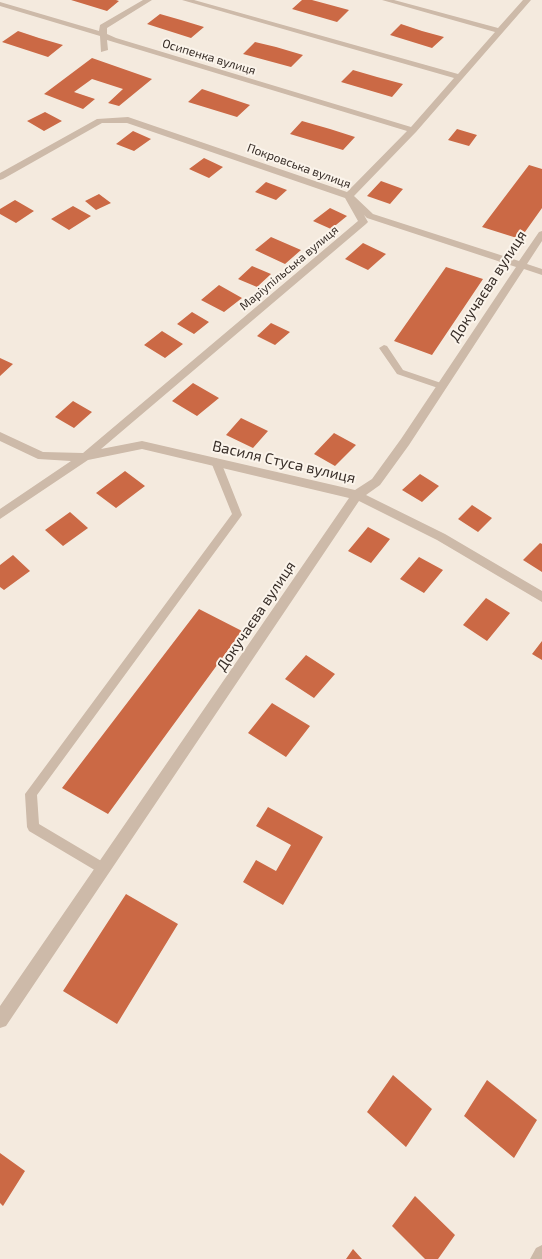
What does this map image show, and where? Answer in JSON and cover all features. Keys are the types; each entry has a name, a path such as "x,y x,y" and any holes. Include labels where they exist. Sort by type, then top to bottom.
{"street":[{"path":"104,50 103,27 148,0"},
{"path":"186,0 459,77"},
{"path":"386,0 500,31"},
{"path":"349,196 413,130 527,0"},
{"name":"Осипенка вулиця","path":"0,2 123,43 413,130"},
{"name":"Покровська вулиця","path":"0,177 100,121 128,120 349,196 370,216 542,272"},
{"name":"Маріупільська вулиця","path":"0,515 86,457 363,222 349,196"},
{"name":"Докучаєва вулиця","path":"0,1020 358,495 376,482 405,442 520,264 542,234"},
{"name":"Василя Стуса вулиця","path":"0,436 42,456 86,457 142,445 358,495 441,537 542,596"},
{"path":"538,1259 542,1254"}],"lane":[{"path":"384,348 400,372 442,386"},
{"path":"103,869 33,827 31,794 237,515 216,462"}],"building":[{"path":"71,0 116,0 119,1 107,11"},
{"path":"302,0 312,0 349,10 337,22 292,9"},
{"path":"160,14 204,27 191,38 147,24"},
{"path":"401,24 444,37 432,48 390,35"},
{"path":"18,31 63,45 48,57 2,42"},
{"path":"255,42 303,55 291,67 243,54"},
{"path":"92,58 152,79 119,106 108,103 123,89 92,79 74,92 95,99 83,109 44,94"},
{"path":"353,70 403,84 392,97 341,82"},
{"path":"202,89 250,105 237,117 188,102"},
{"path":"45,112 62,121 44,131 27,121"},
{"path":"302,121 355,137 343,150 290,134"},
{"path":"457,129 477,135 469,146 448,140"},
{"path":"133,131 151,139 134,151 116,144"},
{"path":"204,158 223,167 209,178 189,169"},
{"path":"529,165 542,169 542,208 520,239 482,227"},
{"path":"381,181 403,189 390,204 367,196"},
{"path":"266,182 287,190 276,200 255,192"},
{"path":"99,194 111,203 96,210 85,201"},
{"path":"15,200 34,211 16,223 0,214 0,209"},
{"path":"73,206 91,216 69,230 51,219"},
{"path":"330,208 347,216 331,229 313,221"},
{"path":"271,237 301,250 285,264 255,250"},
{"path":"363,243 386,254 368,270 345,259"},
{"path":"252,266 271,274 257,287 238,279"},
{"path":"446,267 483,279 432,355 394,341"},
{"path":"219,285 242,298 224,312 201,300"},
{"path":"192,312 209,322 194,334 177,324"},
{"path":"271,323 290,332 275,345 257,336"},
{"path":"162,331 183,344 165,358 144,345"},
{"path":"0,358 13,364 0,376"},
{"path":"193,383 219,398 197,416 172,401"},
{"path":"73,401 92,412 74,428 55,417"},
{"path":"241,418 268,431 253,448 226,435"},
{"path":"334,433 356,445 335,466 314,454"},
{"path":"125,471 145,486 116,508 96,493"},
{"path":"420,474 439,486 422,502 402,490"},
{"path":"472,505 492,518 478,532 458,519"},
{"path":"70,512 88,528 63,546 45,530"},
{"path":"368,527 390,539 371,563 348,551"},
{"path":"540,543 542,544 542,572 523,560"},
{"path":"13,555 30,571 4,590 0,587 0,565"},
{"path":"419,557 443,570 424,593 400,579"},
{"path":"486,598 510,613 487,641 463,625"},
{"path":"199,609 242,631 108,814 62,788"},
{"path":"542,641 542,660 532,654"},
{"path":"306,655 335,674 314,698 285,679"},
{"path":"272,703 310,726 286,757 248,733"},
{"path":"268,807 323,837 283,905 243,882 256,860 276,871 291,845 256,826"},
{"path":"126,894 178,924 117,1024 63,991"},
{"path":"393,1075 432,1109 406,1147 367,1112"},
{"path":"487,1080 537,1120 514,1158 464,1116"},
{"path":"0,1153 25,1171 3,1206 0,1203"},
{"path":"415,1196 455,1235 438,1259 425,1259 392,1226"},
{"path":"353,1249 362,1259 346,1259"}]}
